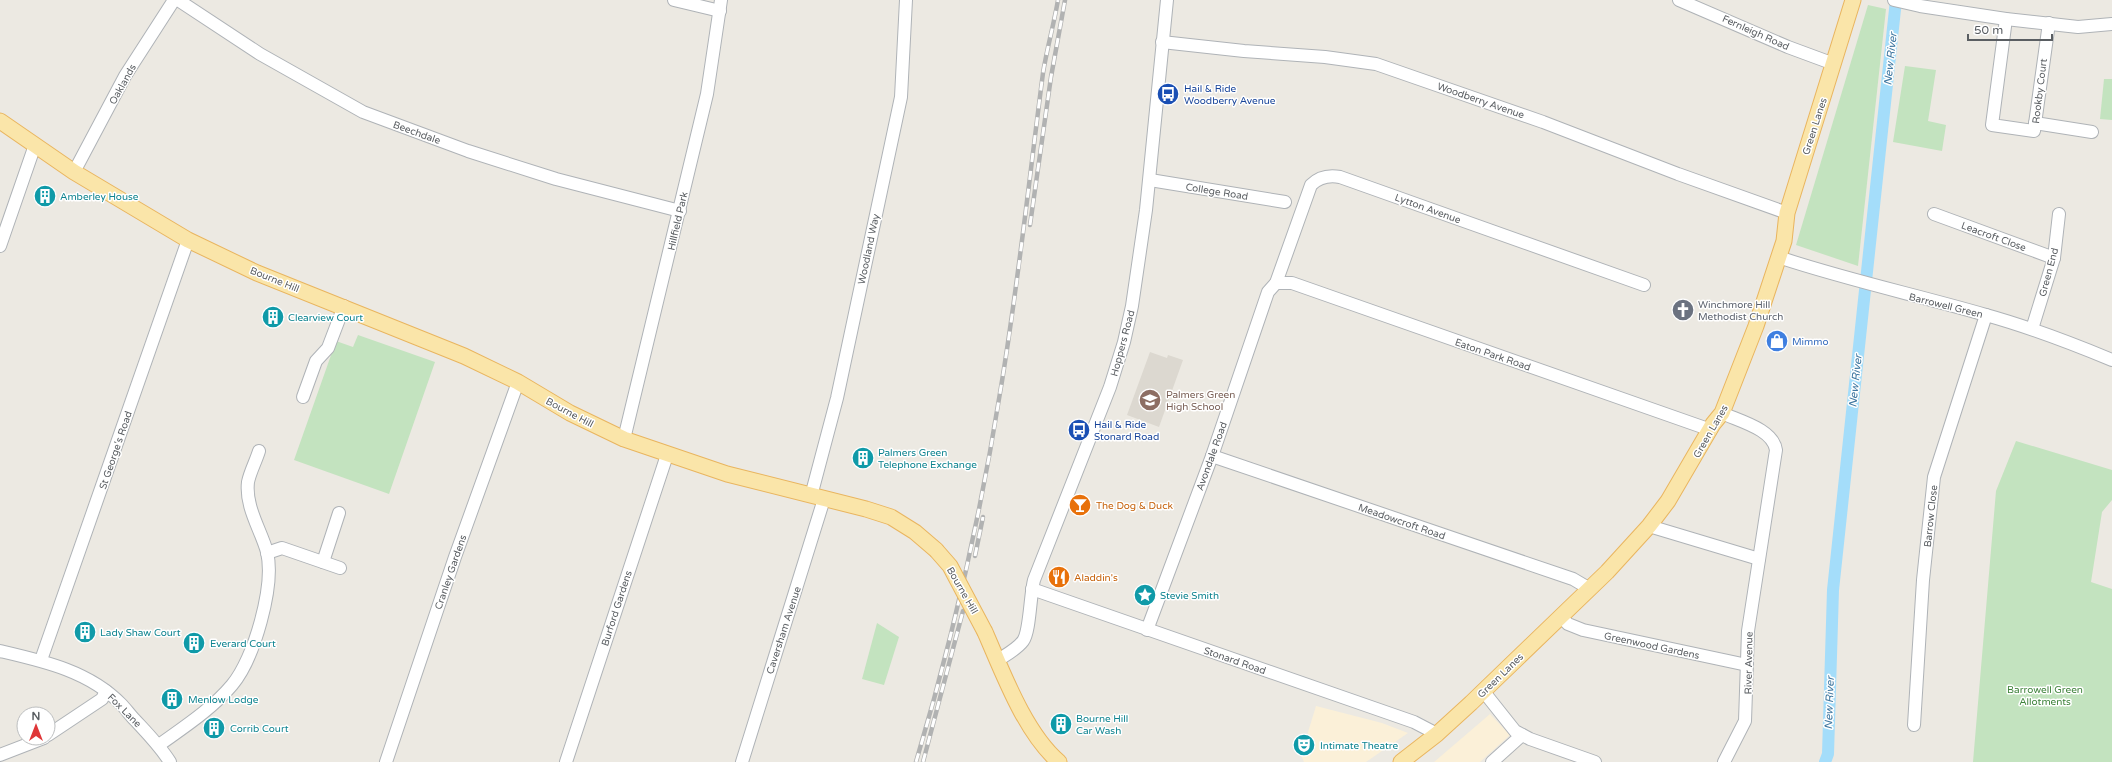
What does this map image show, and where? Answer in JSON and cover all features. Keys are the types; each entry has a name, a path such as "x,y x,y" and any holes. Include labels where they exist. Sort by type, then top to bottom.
{"main road":[{"name":"Green Lanes","path":"1401,762 1484,692 1590,589 1649,526 1668,502 1710,430 1722,413 1748,349 1784,240 1787,213 1853,0"},
{"name":"Bourne Hill","path":"0,121 74,172 188,240 257,273 344,306 464,356 518,382 570,413 624,439 666,455 727,474 891,517 915,532 936,550 950,566 986,632 1027,720 1046,750 1059,762"}],"street":[{"name":"Oaklands","path":"74,172 125,76 174,0"},
{"name":"Beechdale","path":"178,0 260,54 363,112 468,151 556,179 680,211"},
{"path":"674,0 720,5"},
{"name":"Woodland Way","path":"817,497 838,390 902,98 906,0"},
{"name":"Hoppers Road","path":"998,660 1022,643 1026,637 1032,589 1110,387 1124,342 1132,306 1150,180 1162,42 1168,0"},
{"name":"Fernleigh Road","path":"1679,0 1788,47 1834,64"},
{"path":"1894,0 1920,6 2006,19 2078,27 2112,24"},
{"name":"Hillfield Park","path":"624,439 707,94 720,5"},
{"name":"Rookby Court","path":"2006,19 1992,125 2034,131 2048,23"},
{"name":"Woodberry Avenue","path":"1162,42 1244,51 1325,57 1376,64 1542,122 1678,174 1787,213"},
{"path":"2035,123 2092,132"},
{"path":"0,246 35,145"},
{"name":"Lytton Avenue","path":"1276,283 1311,186 1320,178 1338,176 1644,286"},
{"name":"College Road","path":"1150,180 1285,202"},
{"name":"Leacroft Close","path":"1934,214 2054,258"},
{"name":"Green End","path":"2032,329 2054,258 2059,214"},
{"name":"St George's Road","path":"41,660 188,240"},
{"name":"Barrowell Green","path":"1778,257 1834,275 1986,315 2032,329 2112,360"},
{"name":"Eaton Park Road","path":"1276,283 1292,283 1710,430"},
{"name":"Avondale Road","path":"1147,630 1212,456 1268,292 1276,283"},
{"path":"303,397 316,361 328,348 344,306"},
{"name":"Barrow Close","path":"1914,725 1922,580 1934,477 1986,315"},
{"name":"Cranley Gardens","path":"386,762 455,556 518,382"},
{"name":"River Avenue","path":"1722,413 1761,431 1775,443 1776,457 1748,631 1745,721 1724,762"},
{"path":"159,746 214,703 233,684 258,630 267,596 270,574 267,553 250,508 248,483 259,450"},
{"name":"Burford Gardens","path":"566,762 666,455"},
{"name":"Meadowcroft Road","path":"1212,456 1573,580 1590,589"},
{"name":"Caversham Avenue","path":"742,762 817,497"},
{"path":"323,562 339,513"},
{"path":"1649,526 1759,559"},
{"path":"267,553 282,548 340,568"},
{"name":"Stonard Road","path":"1032,589 1414,722 1436,734"},
{"name":"Greenwood Gardens","path":"1561,617 1572,626 1583,630 1747,665"},
{"name":"Fox Lane","path":"0,651 41,660 80,675 106,691 122,704 159,746 170,762"},
{"path":"56,730 102,699 106,691"},
{"path":"1484,692 1507,722 1522,735 1595,762"},
{"path":"1492,762 1522,735"},
{"path":"0,755 23,746"}],"shaded area":[{"name":"Palmers Green High School","path":"1150,352 1167,358 1168,355 1183,360 1159,427 1127,415"},
{"path":"1316,706 1382,723 1408,733 1366,762 1304,762 1301,755"},
{"path":"1490,714 1510,735 1480,762 1434,762"}],"green space":[{"path":"1868,5 1886,9 1858,266 1796,245"},
{"path":"1905,66 1936,70 1928,121 1946,125 1942,151 1893,142"},
{"path":"2104,79 2112,79 2112,120 2100,119"},
{"path":"358,335 435,362 389,494 294,460 336,341 353,347"},
{"name":"Barrowell Green Allotments","path":"2016,441 2112,470 2112,500 2102,512 2091,582 2112,589 2112,762 1973,762 1996,491"},
{"path":"877,623 899,637 884,685 862,679"}],"waterway":[{"name":"New River","path":"1825,762 1828,754 1833,590 1896,0"}],"railway":[{"path":"916,762 942,671 984,486 1012,313 1043,73 1058,0"},
{"path":"1030,225 1051,77 1065,0"},
{"path":"975,556 983,517"},
{"path":"923,762 963,611"}],"place":[{"name":"Hail & Ride Woodberry Avenue","path":"1168,94"},
{"name":"Amberley House","path":"45,196"},
{"name":"Winchmore Hill Methodist Church","path":"1683,310"},
{"name":"Clearview Court","path":"273,317"},
{"name":"Mimmo","path":"1777,341"},
{"name":"Palmers Green High School","path":"1150,400"},
{"name":"Hail & Ride Stonard Road","path":"1079,430"},
{"name":"Palmers Green Telephone Exchange","path":"863,458"},
{"name":"The Dog & Duck","path":"1080,505"},
{"name":"Aladdin's","path":"1059,577"},
{"name":"Stevie Smith","path":"1145,595"},
{"name":"Lady Shaw Court","path":"85,632"},
{"name":"Everard Court","path":"194,643"},
{"name":"Menlow Lodge","path":"172,699"},
{"name":"Bourne Hill Car Wash","path":"1061,724"},
{"name":"Corrib Court","path":"214,728"},
{"name":"Intimate Theatre","path":"1304,745"}]}
